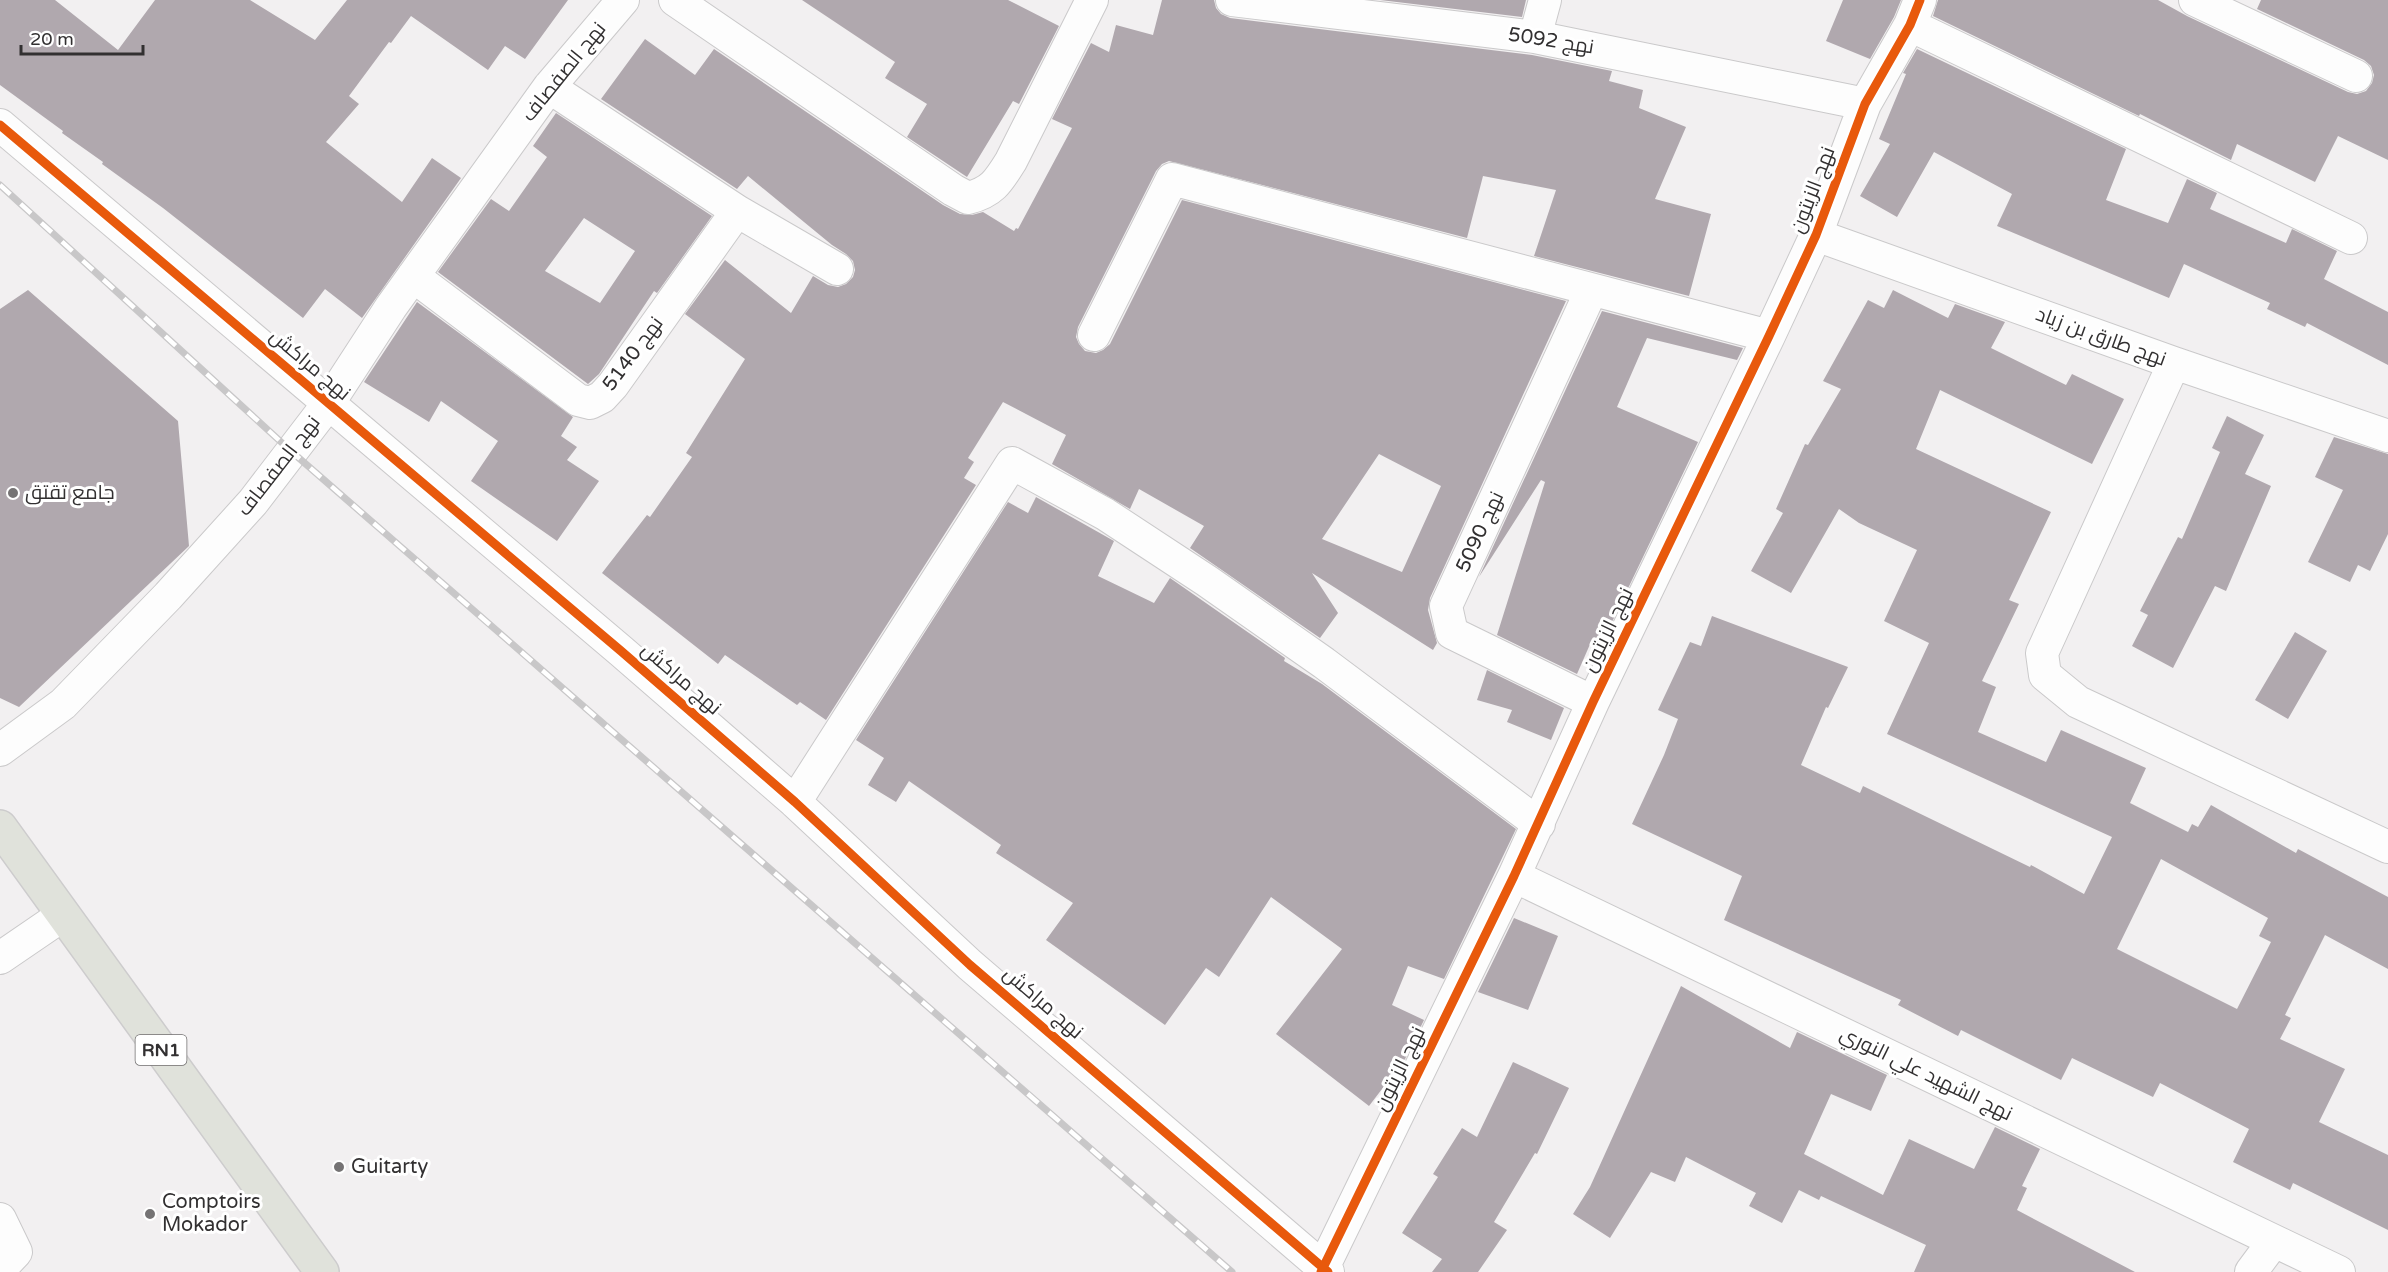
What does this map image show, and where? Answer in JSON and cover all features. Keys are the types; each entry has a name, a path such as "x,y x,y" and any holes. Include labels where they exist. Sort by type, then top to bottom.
{"main road":[{"name":"RN1","path":"0,827 322,1272"}],"street":[{"name":"نهج الصفصاف","path":"0,750 63,704 168,596 254,502 328,404 413,276 549,87 623,0"},
{"path":"675,0 968,198 982,194 997,183 1011,161 1092,0"},
{"name":"نهج 5092","path":"1232,0 1534,37 1865,104"},
{"path":"1534,37 1545,0"},
{"path":"2195,0 2356,76"},
{"path":"1915,12 2351,238"},
{"name":"نهج الزيتون","path":"1324,1271 1539,824 1593,702 1816,235 1865,104 1915,12"},
{"path":"549,87 737,211 837,268"},
{"name":"نهج مراكش","path":"0,125 621,651 795,802 970,965 1324,1271"},
{"path":"1094,335 1172,179 1769,336"},
{"name":"نهج 5140","path":"413,276 578,400 590,403 602,397 613,385 737,211"},
{"name":"نهج طارق بن زياد","path":"1816,235 2174,363 2388,436"},
{"name":"نهج 5090","path":"1591,291 1446,606 1452,633 1593,702"},
{"path":"2174,363 2042,653 2046,675 2078,702 2388,847"},
{"path":"795,802 1012,463 1105,514 1207,581 1334,670 1539,824"},
{"name":"نهج الشهيد علي النوري","path":"1514,876 2339,1272"},
{"path":"0,958 63,915"},
{"path":"0,1219 16,1252 0,1269"},
{"path":"2251,1272 2274,1241"}],"building":[{"path":"0,0 55,0 118,50 155,0 250,0 315,40 347,0 568,0 525,59 505,46 488,70 411,16 391,43 389,42 349,96 359,104 326,142 402,202 432,158 461,178 362,318 325,289 303,318 163,208 62,133 63,131 0,85"},
{"path":"802,0 1008,0 1059,26 1019,104 1013,101 967,177 907,137 927,104 885,78 895,62"},
{"path":"1162,0 1214,0 1221,14 1230,18 1532,55 1612,71 1609,81 1643,90 1639,108 1686,127 1655,199 1711,214 1689,296 1534,256 1556,190 1483,176 1467,238 1169,161 1162,164 1156,171 1078,327 1076,337 1085,351 1096,353 1110,344 1182,200 1566,301 1430,598 1428,610 1437,643 1433,650 1312,573 1338,613 1320,638 1190,548 1204,526 1139,489 1130,509 1052,464 1066,435 1003,402 968,458 974,462 964,478 976,485 826,720 800,702 797,705 725,655 718,664 602,573 647,515 650,517 692,457 686,453 745,359 685,314 725,260 791,313 813,276 828,285 838,287 846,284 853,277 855,270 853,261 846,254 748,176 737,189 601,99 645,39 695,75 714,49 943,205 960,214 972,215 983,212 1014,231 1018,229 1072,128 1052,119 1091,43 1109,52 1116,25 1153,35","holes":["1379,454 1441,486 1402,572 1322,539"]},
{"path":"1380,0 1526,0 1522,17"},
{"path":"1843,0 1901,0 1870,59 1826,41"},
{"path":"1938,0 2158,0 2187,16 2348,92 2357,94 2366,91 2374,75 2371,66 2364,60 2257,9 2261,0 2388,0 2388,160 2338,136 2315,182 2237,144 2231,160 2140,114 2139,116 1933,16"},
{"path":"1917,49 2126,149 2106,200 2168,223 2187,179 2217,193 2210,209 2286,243 2292,229 2337,251 2324,279 2388,312 2388,365 2307,323 2305,327 2267,309 2270,303 2184,264 2169,298 1997,226 2012,194 1934,152 1897,217 1860,196 1890,144 1879,139 1906,74 1903,73"},
{"path":"556,113 712,216 657,293 654,291 599,374 588,384 438,272 491,199 509,211 547,157 533,146","holes":["584,218 635,251 600,303 545,271"]},
{"path":"28,290 178,421 189,546 19,707 0,698 0,309"},
{"path":"1893,290 1948,318 1955,304 2005,322 1991,348 2066,385 2072,374 2124,399 2092,464 1940,390 1916,449 2051,512 2009,600 2019,604 1982,681 1996,687 1978,732 2046,762 2061,730 2146,768 2130,803 2188,832 2192,824 2198,827 2211,805 2296,853 2298,849 2388,897 2388,969 2325,935 2285,1015 2291,1018 2280,1039 2345,1069 2319,1122 2388,1155 2388,1230 2293,1183 2290,1190 2233,1162 2249,1129 2160,1083 2153,1097 2072,1058 2061,1080 1961,1030 1958,1036 1898,1005 1901,1000 1724,920 1742,876 1632,824 1678,719 1658,710 1690,642 1701,646 1712,616 1848,667 1828,708 1826,707 1801,765 1860,793 1863,786 2030,867 2031,865 2084,894 2112,837 1887,734 1929,643 1884,621 1917,550 1859,523 1839,509 1791,593 1751,571 1783,513 1776,509 1805,444 1808,445 1841,389 1823,381 1868,300 1884,308","holes":["2161,859 2268,918 2259,936 2271,942 2237,1009 2117,949"]},
{"path":"417,302 573,417 561,436 577,447 567,460 599,481 557,541 471,481 498,441 441,401 429,422 364,382"},
{"path":"1602,311 1743,348 1737,360 1647,338 1617,407 1698,442 1600,647 1591,642 1577,674 1497,635 1545,482 1541,480 1479,577"},
{"path":"2227,416 2264,435 2245,474 2271,486 2226,591 2215,586 2173,668 2132,646 2148,615 2140,611 2178,537 2182,539 2220,452 2212,448"},
{"path":"2334,437 2388,454 2388,534 2370,571 2358,565 2350,582 2308,562 2343,490 2315,477"},
{"path":"1036,497 1114,541 1098,576 1154,603 1170,578 1285,658 1284,661 1322,684 1516,829 1444,979 1408,966 1392,1005 1424,1020 1405,1059 1369,1106 1276,1034 1342,949 1271,897 1219,977 1206,968 1165,1025 1046,940 1073,903 996,853 1001,845 909,781 896,802 868,785 884,758 856,740 1008,502 1028,513"},
{"path":"2295,632 2327,651 2288,719 2255,700"},
{"path":"1487,670 1564,708 1551,740 1507,722 1512,710 1477,700"},
{"path":"1514,918 1558,936 1528,1010 1478,992"},
{"path":"1681,986 1790,1048 1797,1032 1887,1075 1871,1111 1831,1094 1804,1154 1883,1195 1909,1139 1974,1169 1995,1127 2040,1149 2022,1186 2027,1188 2017,1210 2135,1272 1914,1272 1926,1245 1821,1196 1819,1200 1799,1190 1782,1223 1749,1206 1756,1193 1686,1157 1675,1182 1651,1172 1610,1238 1573,1214 1590,1187"},
{"path":"1513,1062 1569,1088 1537,1154 1535,1153 1494,1222 1507,1230 1478,1272 1432,1272 1442,1259 1402,1233 1438,1177 1433,1174 1462,1128 1477,1137"}],"railway":[{"path":"0,185 292,452 1232,1272"}],"cycle path":[{"path":"1321,1272 1514,876 1593,702 1769,336 1816,235 1865,104 1910,25 1920,0"},
{"path":"0,125 621,651 795,802 970,965 1328,1272"}],"place":[{"name":"جامع تقتق","path":"13,493"},
{"name":"Guitarty","path":"339,1167"},
{"name":"Comptoirs Mokador","path":"150,1214"}]}
